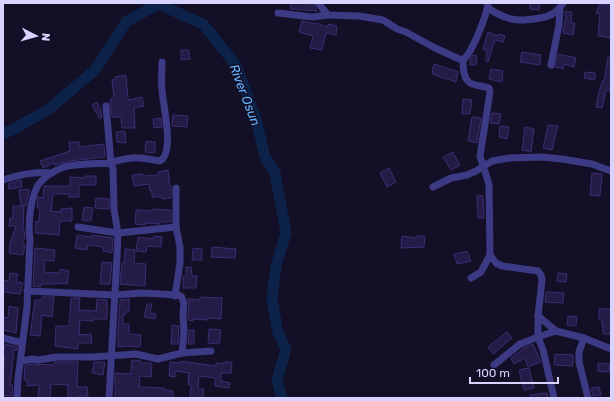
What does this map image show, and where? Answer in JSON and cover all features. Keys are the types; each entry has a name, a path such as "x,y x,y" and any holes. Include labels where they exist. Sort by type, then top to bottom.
{"street":[{"path":"318,3 328,15"},
{"path":"471,278 480,272 490,255 489,184 480,156 490,92 489,88 471,83 467,80 464,74 463,60 477,38 488,6 513,20 540,19 553,14 561,6"},
{"path":"551,65 559,25 561,6"},
{"path":"278,14 312,17 328,15 359,16 383,20 440,50 463,60"},
{"path":"17,398 27,307 30,239 29,228 32,203 37,187 42,180 64,167 111,163 132,158 145,158 160,161 166,155 167,139 162,88 162,62"},
{"path":"106,106 111,163 113,169 114,210 118,234 114,332 109,398"},
{"path":"433,187 451,178 467,175 492,161 500,159 541,157 592,164 611,171"},
{"path":"3,180 17,175 43,172 51,174"},
{"path":"175,296 180,263 180,248 176,227 176,188"},
{"path":"78,227 118,234 176,227"},
{"path":"490,255 496,263 502,266 538,271 541,275 542,280 538,316 538,337 543,350 554,398"},
{"path":"27,291 115,295 142,293 181,296 183,299 184,340 182,353"},
{"path":"538,316 556,331 584,338 611,349"},
{"path":"494,365 520,344 556,331"},
{"path":"3,338 22,343"},
{"path":"584,338 579,352 579,362 588,398"},
{"path":"21,361 57,357 136,354 158,359 182,353 211,351"}],"building":[{"path":"291,3 313,4 317,11 291,9"},
{"path":"530,3 540,3 539,10 530,9"},
{"path":"600,3 611,6 611,38 598,36 600,14 596,13"},
{"path":"565,11 572,12 571,23 575,23 573,35 563,33 566,16"},
{"path":"302,21 328,27 328,24 337,26 336,35 326,33 322,50 310,48 313,36 299,32"},
{"path":"488,32 498,36 499,34 505,36 503,42 495,40 488,62 486,61 487,51 483,49"},
{"path":"181,50 189,50 190,59 181,60"},
{"path":"522,52 541,55 540,65 520,62"},
{"path":"558,54 576,58 574,67 564,64 563,69 555,67"},
{"path":"473,55 477,56 476,65 470,65 470,59"},
{"path":"608,57 611,57 611,83 609,91 606,90 602,108 596,107 599,92 603,80 604,81"},
{"path":"434,64 458,72 456,82 432,74"},
{"path":"491,69 503,71 502,82 489,79"},
{"path":"585,72 595,73 595,80 584,78"},
{"path":"126,75 129,100 142,97 144,106 134,108 135,128 122,128 121,117 112,117 110,99 114,99 112,80 116,79 115,77"},
{"path":"463,99 472,100 470,114 462,114"},
{"path":"97,102 101,110 102,117 100,119 92,105"},
{"path":"492,113 501,114 499,124 490,123"},
{"path":"173,115 188,116 187,127 172,126"},
{"path":"472,117 481,118 477,143 468,141"},
{"path":"161,118 162,127 154,128 153,119"},
{"path":"548,125 558,126 552,150 543,148"},
{"path":"500,126 509,127 507,139 499,137"},
{"path":"525,127 534,129 531,152 522,150"},
{"path":"125,131 126,143 117,142 116,132"},
{"path":"146,141 155,142 155,153 145,152"},
{"path":"69,142 79,142 79,147 104,144 105,157 69,161 55,165 54,163 43,168 40,161 70,151"},
{"path":"453,152 460,165 451,170 443,157"},
{"path":"389,168 396,182 387,187 380,173"},
{"path":"168,170 171,186 171,198 162,199 162,197 152,197 152,191 150,191 149,184 134,186 132,175 159,175 158,172"},
{"path":"592,173 602,174 600,196 590,195"},
{"path":"85,176 96,176 96,185 79,185 79,197 69,197 69,194 53,194 51,211 61,212 61,209 72,208 72,221 60,221 59,235 35,233 36,221 39,222 40,208 37,208 38,197 43,198 44,186 70,186 70,177 85,178"},
{"path":"21,180 22,187 9,189 8,184"},
{"path":"29,189 26,206 21,206 19,190"},
{"path":"478,195 483,196 484,218 478,218"},
{"path":"96,198 109,199 109,209 95,208"},
{"path":"13,206 24,206 23,230 25,237 22,245 25,245 23,255 9,253 10,243 16,226 9,226 10,218 13,218"},
{"path":"84,207 93,208 91,221 82,220"},
{"path":"152,209 171,210 171,222 160,222 160,224 145,223 145,225 135,224 136,210 151,211"},
{"path":"77,235 92,237 92,235 113,238 112,253 103,251 103,247 88,245 87,250 75,248"},
{"path":"154,236 162,237 161,247 147,246 146,252 136,251 138,237 153,239"},
{"path":"402,236 417,238 417,236 425,236 424,247 401,248"},
{"path":"212,247 236,249 235,258 211,257"},
{"path":"35,248 55,250 54,261 45,260 44,272 59,273 60,269 69,271 67,284 55,283 41,284 41,287 33,286"},
{"path":"193,248 202,249 202,260 192,260"},
{"path":"125,249 135,250 134,263 146,264 145,286 120,284"},
{"path":"467,251 471,261 457,264 454,254"},
{"path":"102,262 112,263 110,284 100,284"},
{"path":"186,267 191,267 192,276 197,276 196,288 183,288 183,276 186,276"},
{"path":"10,273 18,274 16,282 23,283 20,294 3,292 3,280 9,281"},
{"path":"558,273 567,274 566,282 557,281"},
{"path":"546,292 564,293 563,303 545,302"},
{"path":"42,297 54,297 52,317 42,315 40,336 30,335 35,300 41,300"},
{"path":"200,297 222,298 221,319 208,318 208,320 188,320 188,299 200,300"},
{"path":"71,298 80,298 79,310 96,311 97,299 107,300 107,319 93,319 93,321 80,320 79,335 91,334 92,343 78,343 78,349 55,346 56,326 69,326"},
{"path":"129,299 129,312 125,312 125,315 123,315 123,324 129,324 129,334 141,335 140,347 118,347 120,300"},
{"path":"147,304 152,304 150,313 156,314 155,319 144,317"},
{"path":"9,306 18,308 16,333 3,330 3,317 8,318"},
{"path":"599,309 611,309 611,334 603,334 602,320 599,320"},
{"path":"568,316 577,317 576,326 567,325"},
{"path":"172,325 179,326 178,344 171,344"},
{"path":"209,329 221,330 219,344 208,343"},
{"path":"189,330 194,330 194,344 188,344"},
{"path":"507,332 512,338 493,354 488,347"},
{"path":"5,344 17,347 17,350 14,350 10,385 13,386 12,396 3,395 3,369 5,356 3,356"},
{"path":"533,344 541,362 528,367 525,358 514,364 511,358 523,348"},
{"path":"555,354 573,355 573,366 554,365"},
{"path":"132,360 141,361 141,363 152,363 151,377 140,376 139,387 164,388 164,390 173,391 173,398 115,398 115,373 131,374"},
{"path":"181,361 216,366 216,363 224,364 224,362 232,362 231,373 221,373 221,381 230,383 229,388 215,386 215,378 199,376 198,389 204,389 203,398 190,398 191,385 188,384 189,373 175,371 175,377 169,376 170,362 180,363"},
{"path":"54,362 78,362 77,387 87,387 88,396 68,398 68,385 51,384 50,398 38,398 39,385 27,386 27,380 24,380 25,365 54,365"},
{"path":"94,362 105,362 103,375 92,373"},
{"path":"598,363 610,364 609,372 598,371"},
{"path":"529,368 534,388 524,390 519,370"},
{"path":"599,387 601,395 593,396 591,388"},
{"path":"547,393 548,398 530,398 530,395"}],"waterway":[{"name":"River Osun","path":"3,134 49,109 95,70 126,22 158,4 203,24 236,65 256,119 265,157 275,173 286,233 276,266 272,298 278,333 286,349 277,380 282,398"}]}
